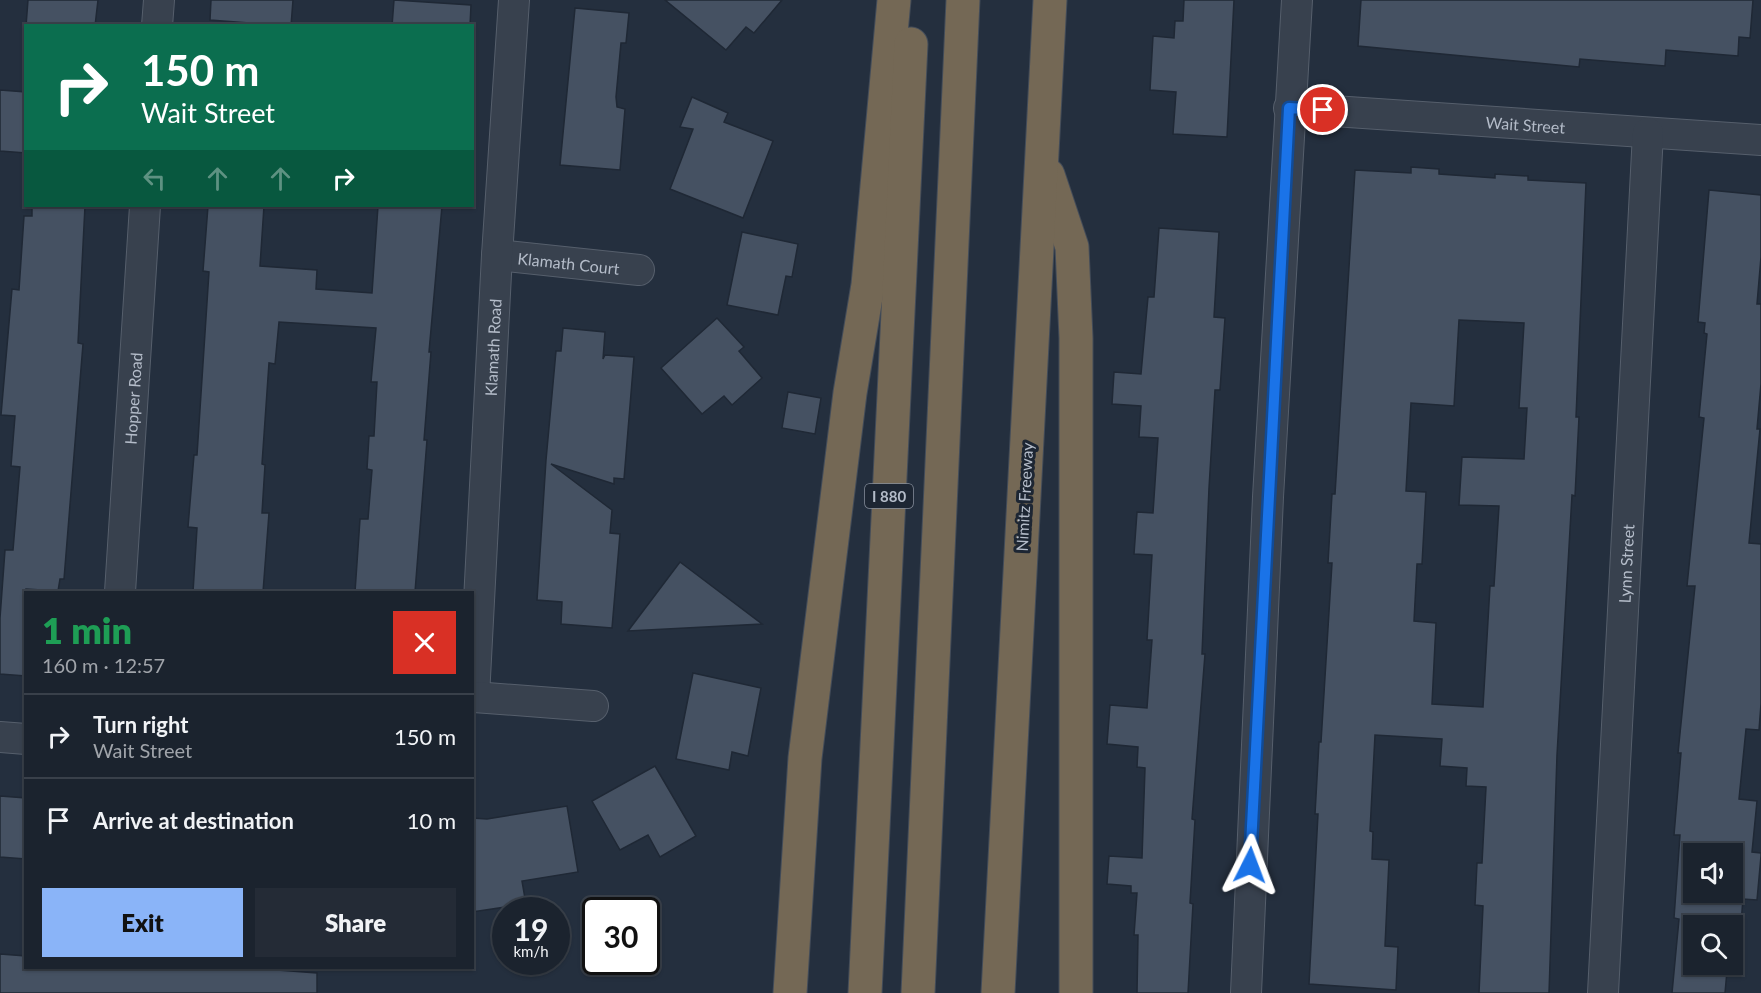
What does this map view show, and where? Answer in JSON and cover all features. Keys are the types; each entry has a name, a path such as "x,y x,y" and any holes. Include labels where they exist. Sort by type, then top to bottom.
{"highway":[{"path":"790,993 805,758 850,393 868,285 894,0"},
{"name":"I 880","path":"865,993 913,0"},
{"path":"918,993 963,0"},
{"name":"Nimitz Freeway","path":"998,993 1050,0"},
{"path":"1043,159 1072,247 1076,327 1076,993"}],"street":[{"path":"157,24 159,0"},
{"name":"Klamath Road","path":"474,680 497,255 514,0"},
{"path":"1246,993 1266,532 1297,0"},
{"name":"Wait Street","path":"1289,108 1761,140"},
{"name":"Lynn Street","path":"1603,993 1648,134"},
{"name":"Hopper Road","path":"120,591 145,207"},
{"name":"Klamath Court","path":"497,255 639,270"},
{"path":"474,698 593,706"},
{"path":"0,737 24,739"}],"building":[{"path":"28,0 98,0 95,24 26,24"},
{"path":"211,0 293,0 291,24 210,20"},
{"path":"394,0 471,5 470,24 392,24"},
{"path":"665,0 782,0 754,33 746,27 726,50"},
{"path":"1184,0 1234,0 1227,137 1173,134 1176,92 1150,90 1153,36 1174,38 1175,21 1183,21"},
{"path":"1361,0 1753,0 1750,38 1739,37 1738,56 1666,50 1665,66 1580,59 1579,67 1358,46"},
{"path":"575,8 629,13 626,43 621,43 616,97 617,107 625,109 620,170 560,165"},
{"path":"0,90 24,92 24,153 0,151"},
{"path":"692,97 728,113 724,122 773,141 743,218 670,189 693,129 680,127"},
{"path":"1411,167 1439,169 1439,174 1495,178 1495,174 1528,176 1528,180 1586,183 1576,417 1579,417 1575,496 1572,495 1557,755 1549,993 1479,993 1483,906 1475,905 1477,863 1482,863 1486,787 1466,786 1467,768 1440,766 1442,739 1375,735 1370,831 1373,832 1372,859 1389,860 1385,946 1398,947 1396,990 1309,984 1318,814 1315,814 1332,563 1328,563 1332,494 1335,494 1355,170 1411,173","holes":["1459,320 1524,323 1519,408 1527,408 1524,459 1462,457 1459,505 1499,506 1494,586 1490,586 1483,707 1432,704 1436,623 1414,621 1417,564 1422,564 1426,492 1406,491 1411,403 1454,406"]},
{"path":"1709,190 1761,195 1761,257 1757,304 1761,304 1761,384 1757,429 1760,429 1749,543 1761,544 1761,704 1759,730 1746,729 1739,799 1757,801 1752,852 1761,853 1757,900 1743,899 1743,843 1683,843 1683,903 1743,903 1742,915 1683,915 1683,975 1727,975 1725,993 1672,993 1679,919 1674,918 1680,835 1674,835 1681,753 1678,753 1695,586 1687,586 1704,418 1699,417 1707,334 1704,333 1705,323 1698,322"},
{"path":"32,207 85,207 78,343 83,344 64,579 60,579 58,591 26,589 24,591 24,676 0,674 0,618 5,550 13,550 20,467 11,466 15,416 1,415 12,289 19,290 24,216 32,216"},
{"path":"208,207 264,207 260,266 317,270 316,289 372,293 378,207 442,207 429,352 431,352 424,440 427,440 415,591 355,591 360,519 368,519 372,470 367,469 369,436 374,436 377,382 371,382 376,328 279,322 275,364 269,363 262,464 265,465 262,513 269,513 263,591 193,591 197,528 188,527 194,455 197,455 209,272 203,271"},
{"path":"1159,228 1219,232 1214,317 1225,318 1220,390 1215,390 1209,488 1202,654 1205,654 1192,819 1195,820 1188,993 1137,993 1138,935 1134,935 1137,893 1131,893 1131,886 1107,884 1109,856 1142,858 1145,768 1137,767 1138,747 1107,744 1110,705 1147,708 1152,640 1147,640 1152,555 1134,554 1137,512 1153,513 1158,438 1139,437 1141,406 1112,404 1114,372 1141,374 1148,297 1154,297"},
{"path":"742,232 798,244 792,277 786,276 778,315 727,305"},
{"path":"717,318 744,347 739,351 762,378 732,405 724,396 702,414 661,368"},
{"path":"563,328 605,332 603,359 605,355 634,357 624,479 614,478 614,484 551,464 612,510 610,533 620,534 612,628 561,624 562,602 537,600 556,351 561,351"},
{"path":"788,392 821,398 815,434 782,428"},
{"path":"680,562 762,624 628,631"},
{"path":"693,673 761,688 748,756 732,752 729,770 676,759"},
{"path":"655,766 696,836 660,857 648,835 620,850 592,801"},
{"path":"0,796 24,798 24,859 0,857"},
{"path":"567,806 578,872 522,881 525,897 492,897 492,909 474,912 474,818 487,819"},
{"path":"0,954 24,956 24,969 263,969 317,973 317,993 0,993"}],"route":[{"path":"1250,865 1289,108 1323,110"}]}
